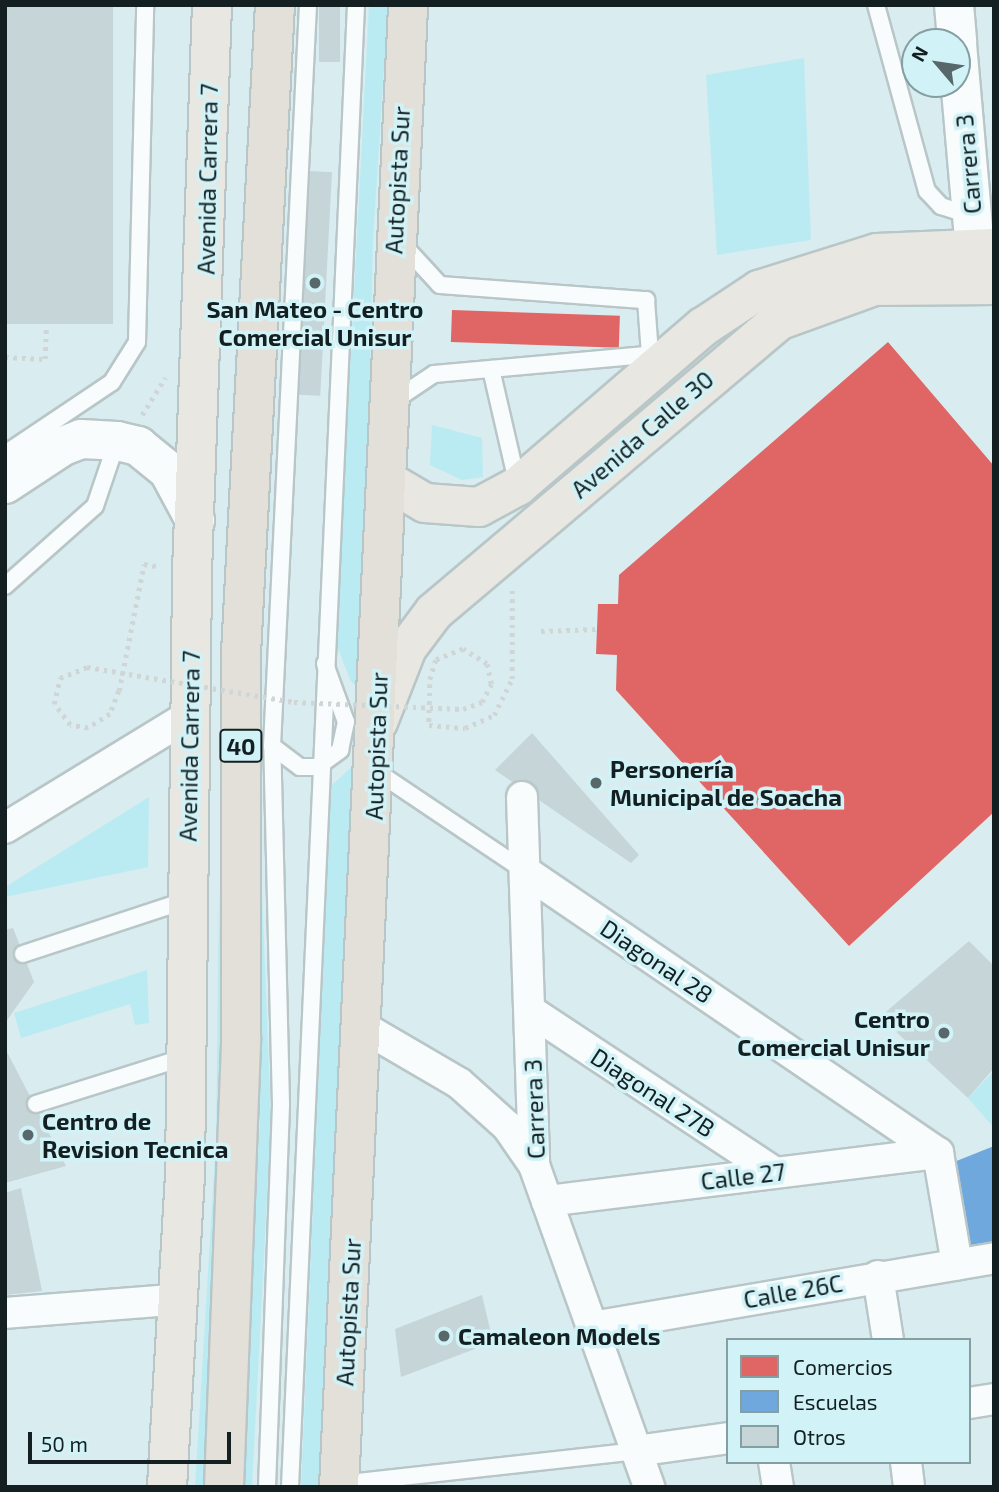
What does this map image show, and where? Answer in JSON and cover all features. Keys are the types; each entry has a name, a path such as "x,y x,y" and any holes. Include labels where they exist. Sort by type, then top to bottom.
{"highway":[{"name":"40","path":"224,1487 241,1037 242,653 275,5"},
{"name":"Autopista Sur","path":"339,1486 376,771 394,233 408,5"}],"main road":[{"name":"Avenida Carrera 7","path":"167,1487 181,1299 188,1056 190,715 212,5"},
{"name":"Carrera 3","path":"954,5 956,28"},
{"name":"Carrera 3","path":"964,98 983,256"},
{"name":"Avenida Calle 30","path":"386,480 443,508 479,507 525,480 662,353 726,309 796,274 877,253 983,256"},
{"name":"Avenida Calle 30","path":"378,722 419,629 507,548 778,321 874,286 983,256"},
{"path":"5,484 63,446 89,438 117,441 138,446 167,470 195,520"},
{"path":"525,480 552,483 558,506"}],"street":[{"path":"5,828 190,715"},
{"name":"Carrera 3","path":"522,797 532,1012 534,1165 649,1487"},
{"name":"Diagonal 28","path":"526,872 938,1153"},
{"name":"Diagonal 27B","path":"532,1012 774,1172"},
{"path":"363,1027 458,1083 508,1126 534,1165"},
{"path":"938,1153 957,1264"},
{"name":"Calle 27","path":"547,1201 938,1153"},
{"name":"Calle 26C","path":"592,1327 994,1258"},
{"path":"878,1276 888,1338"},
{"path":"5,1313 181,1299"},
{"path":"971,1403 994,1399"},
{"path":"636,1451 726,1438"},
{"path":"774,1464 778,1487"},
{"path":"906,1464 909,1487"}],"lane":[{"path":"5,454 112,382 137,342 145,5"},
{"path":"267,1487 281,1104 272,746 308,5"},
{"path":"290,1487 322,655 356,5"},
{"path":"876,5 927,191 983,256"},
{"path":"388,406 434,374 662,353 646,300 440,285 394,233"},
{"path":"491,369 525,480"},
{"path":"5,586 95,506 117,441"},
{"path":"272,746 300,767 317,768 340,750 346,735 322,655"},
{"name":"Diagonal 28","path":"376,771 526,872"},
{"path":"23,954 187,900"},
{"path":"36,1104 188,1056"},
{"path":"339,1486 636,1451"}],"path":[{"path":"5,357 45,359 46,325"},
{"path":"144,564 124,666 122,678 115,705 97,726 70,725 57,713 53,695 60,678 76,668 87,667 115,672 129,674 294,702 424,708 437,708 463,709 482,702 491,684 481,656 453,649 436,660 430,680 429,702 429,713 429,725 480,726 505,701 512,679 507,548"},
{"path":"541,631 597,629"}],"shaded area":[{"path":"369,5 388,5 373,240 363,694 350,680 336,643"},
{"path":"804,58 811,240 717,255 706,75"},
{"path":"432,425 482,438 483,477 462,480 430,465"},
{"path":"359,760 321,1487 301,1487 331,786"},
{"path":"149,797 148,867 5,897 5,887"},
{"path":"261,866 271,1122 252,1487 239,1487 260,1121"},
{"path":"219,891 222,1027 206,1487 195,1487 216,1140"},
{"path":"147,970 149,1023 135,1025 130,1004 21,1038 14,1013"},
{"path":"994,1071 994,1128 968,1098"}],"building: Comercios":[{"path":"452,310 620,316 619,348 451,342"},
{"name":"Centro Comercial Unisur","path":"888,342 994,466 994,812 849,946 616,690 617,655 596,654 598,604 618,604 619,575"}],"building: Escuelas":[{"path":"994,1146 994,1246 969,1249 954,1162"}],"building: Otros":[{"path":"5,5 113,5 113,324 5,324"},
{"path":"319,5 340,5 340,62 319,62"},
{"path":"310,171 332,172 320,396 298,395"},
{"path":"532,733 639,855 631,863 495,770"},
{"path":"13,928 34,982 5,1023 5,930"},
{"name":"Centro Comercial Unisur","path":"969,941 994,966 994,1068 968,1098 880,1017"},
{"name":"Centro de Revision Tecnica","path":"5,1048 66,1166 5,1183"},
{"path":"21,1188 42,1291 5,1295 5,1193"},
{"name":"Camaleon Models","path":"482,1295 493,1342 401,1377 395,1329"}],"place":[{"name":"San Mateo - Centro Comercial Unisur","path":"315,283"},
{"name":"Personería Municipal de Soacha","path":"596,783"},
{"name":"Centro Comercial Unisur","path":"944,1033"},
{"name":"Centro de Revision Tecnica","path":"28,1135"},
{"name":"Camaleon Models","path":"444,1336"}]}
